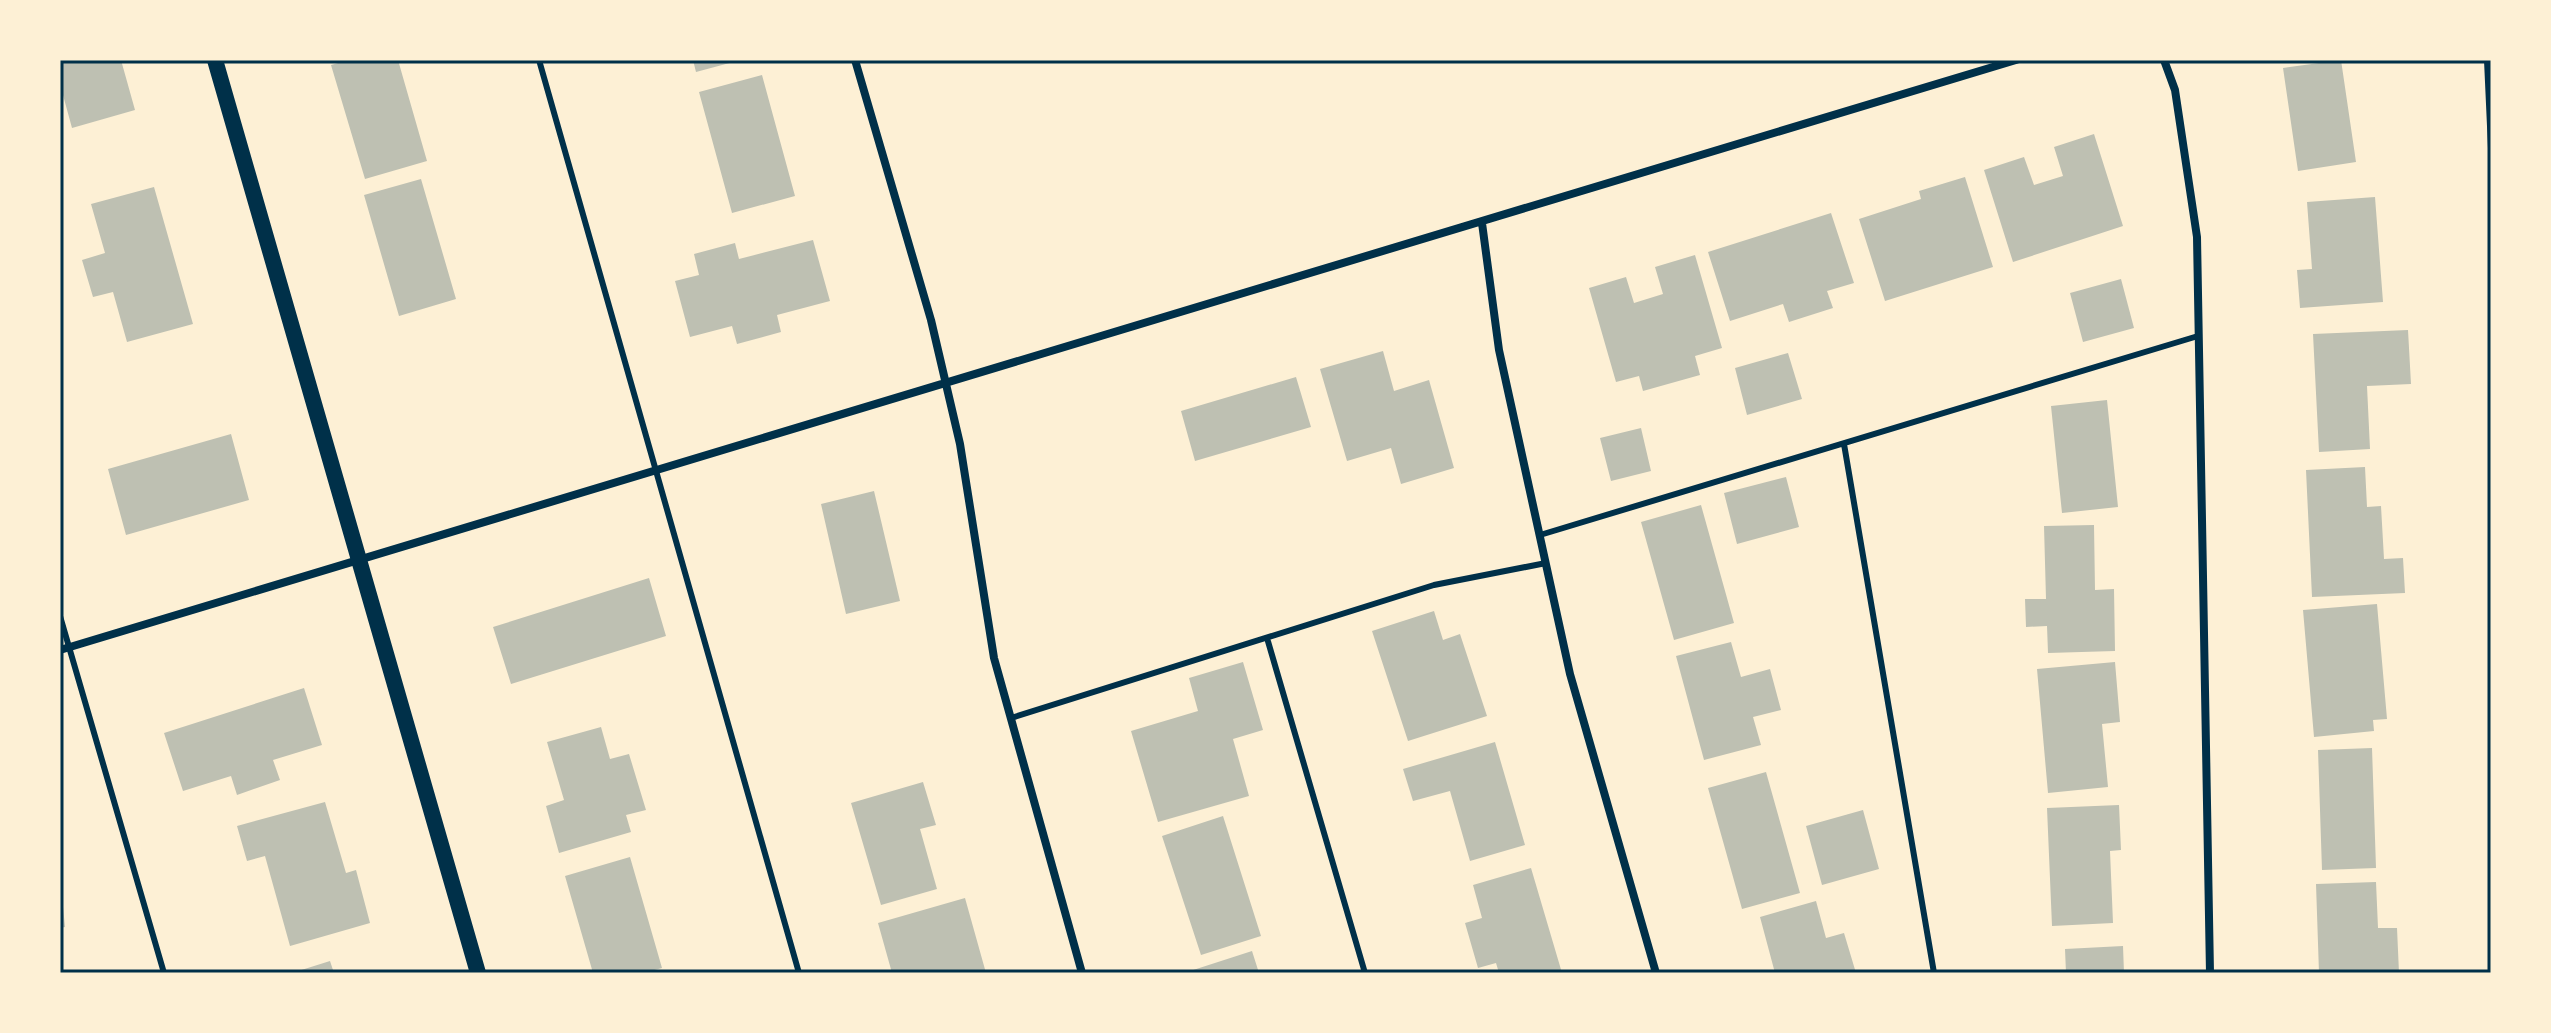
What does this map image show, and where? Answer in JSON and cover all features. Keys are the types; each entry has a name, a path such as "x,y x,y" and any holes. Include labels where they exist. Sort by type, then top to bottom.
{"main road":[{"path":"215,60 478,973"}],"street":[{"path":"855,60 931,320 960,444 994,658 1082,973"},
{"path":"64,648 946,385 1482,223 1742,140 2016,60"},
{"path":"2164,60 2175,90 2197,237 2210,973"},
{"path":"1482,223 1499,350 1570,674 1656,973"}],"lane":[{"path":"539,60 799,973"},
{"path":"2487,60 2491,148"},
{"path":"1540,535 2198,336"},
{"path":"1844,444 1934,973"},
{"path":"1011,718 1434,585 1546,563"},
{"path":"60,616 64,648 164,973"},
{"path":"1267,638 1365,973"}],"building":[{"path":"60,60 121,60 135,110 72,128 60,84"},
{"path":"349,60 398,60 427,161 365,179 331,65"},
{"path":"693,60 736,60 737,61 696,72"},
{"path":"2341,60 2356,162 2298,171 2283,68"},
{"path":"762,75 795,196 732,213 699,92"},
{"path":"2094,134 2123,226 2013,262 1984,170 2024,157 2034,185 2063,176 2054,147"},
{"path":"1965,177 1993,267 1885,301 1859,219 1921,199 1919,191"},
{"path":"421,179 456,299 399,316 364,195"},
{"path":"154,187 193,324 127,342 113,292 93,297 82,260 105,253 91,204"},
{"path":"2375,197 2383,302 2300,308 2297,270 2312,269 2307,202"},
{"path":"1831,213 1854,283 1827,291 1833,308 1789,322 1783,304 1730,321 1708,252"},
{"path":"813,240 830,301 777,315 781,332 737,344 732,326 690,337 675,281 699,275 694,254 735,243 739,259"},
{"path":"1695,255 1722,348 1695,356 1700,375 1643,391 1639,376 1616,382 1589,288 1626,277 1634,303 1663,294 1655,267"},
{"path":"2121,279 2134,328 2083,342 2070,293"},
{"path":"2408,330 2411,384 2367,386 2370,449 2319,452 2313,334"},
{"path":"1383,351 1394,391 1429,380 1454,468 1401,484 1391,448 1347,461 1320,369"},
{"path":"1788,353 1802,399 1747,415 1735,368"},
{"path":"1296,377 1311,427 1195,461 1181,411"},
{"path":"2107,400 2118,507 2062,513 2051,406"},
{"path":"1641,428 1651,471 1611,481 1600,438"},
{"path":"231,434 249,500 126,535 108,469"},
{"path":"2365,467 2367,507 2381,506 2384,559 2403,558 2405,593 2312,597 2306,470"},
{"path":"1786,477 1799,527 1737,544 1724,493"},
{"path":"874,491 900,601 846,614 821,504"},
{"path":"1701,505 1734,623 1674,640 1641,522"},
{"path":"2094,525 2095,590 2114,589 2115,651 2048,653 2047,626 2026,627 2025,599 2046,599 2044,526"},
{"path":"649,578 666,636 511,684 493,627"},
{"path":"2377,604 2387,719 2373,720 2374,731 2314,737 2303,610"},
{"path":"1434,611 1443,640 1460,634 1487,716 1408,741 1372,631"},
{"path":"1731,642 1741,677 1770,669 1781,710 1753,717 1761,745 1704,760 1676,656"},
{"path":"1243,662 1263,730 1233,739 1249,796 1158,822 1131,731 1198,711 1189,678"},
{"path":"2115,662 2120,722 2102,724 2108,787 2048,793 2037,669"},
{"path":"304,688 322,745 273,760 280,780 237,795 231,776 183,791 164,733"},
{"path":"601,727 610,759 629,754 646,810 626,815 631,832 559,853 546,806 564,800 547,742"},
{"path":"1495,742 1525,845 1470,861 1450,791 1413,801 1403,769"},
{"path":"2372,748 2376,868 2322,870 2318,750"},
{"path":"1766,772 1800,893 1742,909 1708,788"},
{"path":"923,782 936,825 920,829 937,889 881,905 851,803"},
{"path":"325,802 346,873 356,870 370,923 290,946 265,856 247,861 237,826"},
{"path":"2119,805 2121,850 2110,851 2113,923 2052,926 2047,808"},
{"path":"1863,810 1879,869 1822,885 1806,826"},
{"path":"1223,816 1261,936 1201,955 1162,836"},
{"path":"630,857 662,968 643,973 593,973 565,876"},
{"path":"1531,868 1562,973 1499,973 1496,963 1478,968 1465,923 1482,918 1473,885"},
{"path":"60,877 65,927 60,928"},
{"path":"2376,882 2378,928 2397,928 2399,973 2319,973 2316,884"},
{"path":"965,898 986,973 892,973 878,923"},
{"path":"1816,901 1826,938 1844,933 1856,973 1775,973 1760,917"},
{"path":"2123,946 2124,973 2066,973 2065,949"},
{"path":"1252,951 1259,973 1187,973 1187,972"},
{"path":"330,961 334,973 295,973 295,972"}]}
